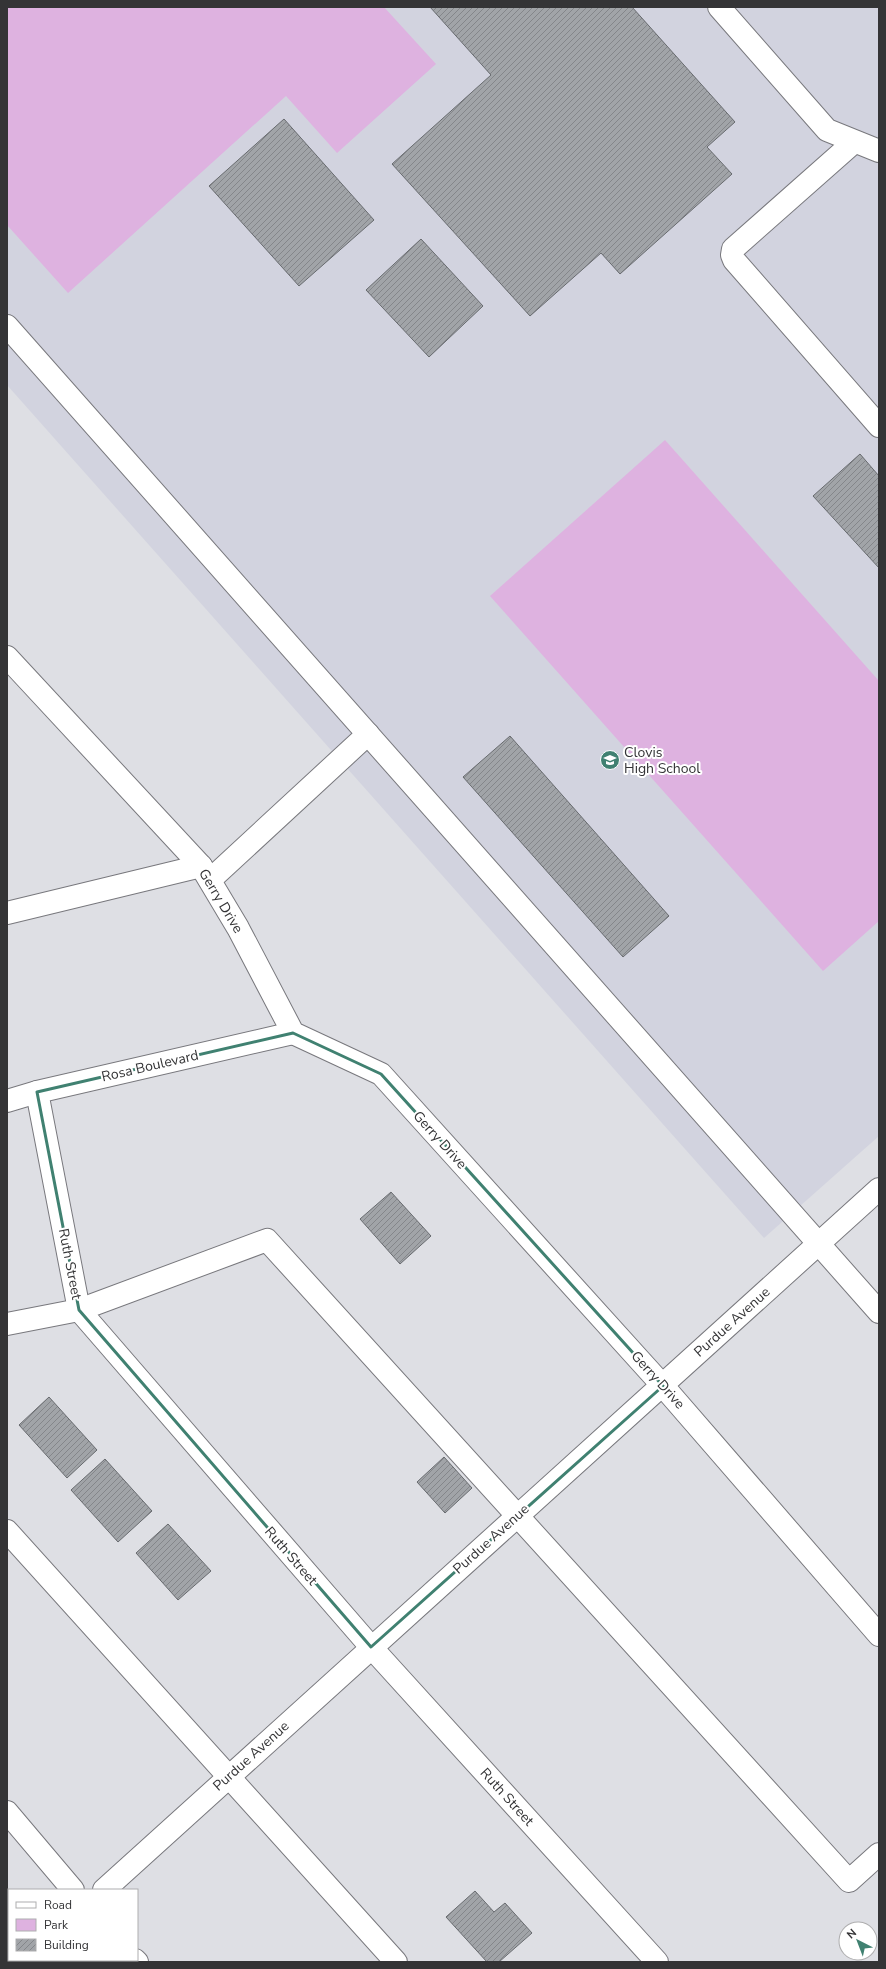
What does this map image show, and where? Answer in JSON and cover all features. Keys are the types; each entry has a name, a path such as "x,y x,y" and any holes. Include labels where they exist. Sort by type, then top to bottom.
{"street":[{"path":"719,7 827,130 879,151"},
{"path":"854,142 733,249 732,255 734,260 879,426"},
{"path":"7,326 879,1312"},
{"name":"Gerry Drive","path":"7,657 205,873 238,928 293,1033 381,1074 663,1386 879,1635"},
{"path":"7,913 205,873 368,734"},
{"name":"Rosa Boulevard","path":"7,1101 37,1092 293,1033"},
{"name":"Ruth Street","path":"37,1092 79,1310 371,1648 657,1962"},
{"name":"Purdue Avenue","path":"105,1889 663,1386 879,1188"},
{"path":"7,1324 79,1310 267,1240 849,1881 879,1854"},
{"path":"7,1531 396,1962"},
{"path":"7,1812 72,1889"}],"highlighted area":[{"path":"293,1033 381,1074 663,1386 371,1647 79,1310 37,1092"}],"shaded area":[{"name":"Clovis High School","path":"7,7 879,7 879,1136 764,1238 7,385"}],"green space":[{"path":"7,7 384,7 436,64 337,153 286,96 68,293 7,225"},
{"path":"665,440 879,681 879,921 823,971 490,596"}],"building":[{"path":"430,7 632,7 735,122 707,147 732,174 620,274 601,253 530,316 392,164 491,75"},
{"path":"284,119 374,220 299,286 209,186"},
{"path":"421,239 483,306 429,357 366,290"},
{"path":"860,454 879,476 879,568 813,496"},
{"path":"510,736 669,916 623,957 463,777"},
{"path":"391,1192 431,1236 400,1264 360,1219"},
{"path":"49,1397 97,1450 67,1478 19,1425"},
{"path":"444,1457 472,1488 445,1513 417,1482"},
{"path":"105,1459 152,1511 118,1542 71,1490"},
{"path":"168,1524 211,1571 178,1600 136,1553"},
{"path":"475,1891 494,1912 505,1903 532,1933 499,1962 487,1962 446,1917"}],"place":[{"name":"Clovis High School","path":"610,760"}]}
